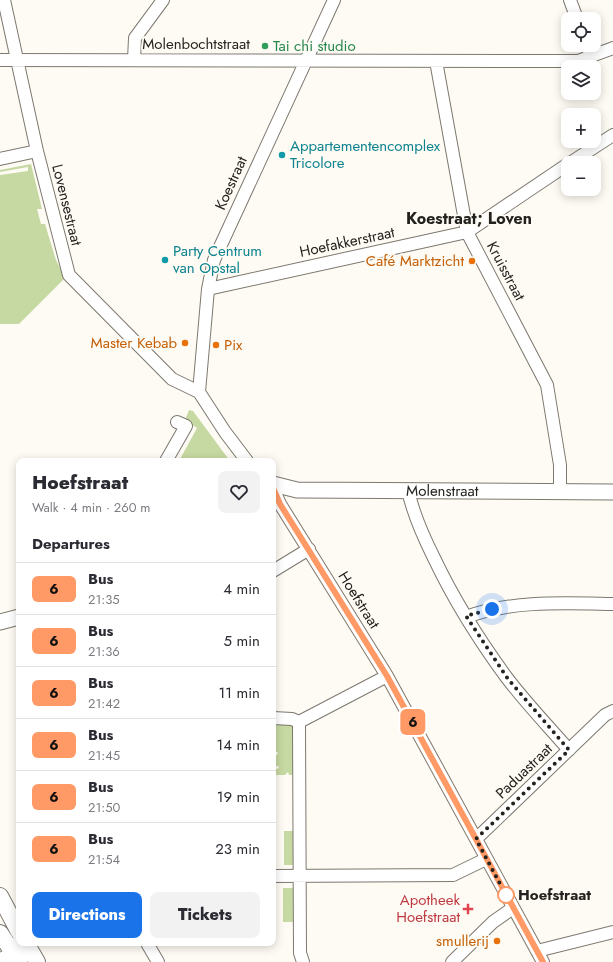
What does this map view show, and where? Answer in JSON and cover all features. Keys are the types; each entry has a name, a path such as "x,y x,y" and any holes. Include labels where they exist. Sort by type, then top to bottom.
{"main road":[{"path":"0,896 15,946"},
{"path":"0,932 15,946"},
{"path":"28,946 37,962"}],"street":[{"name":"Lovensestraat","path":"4,0 37,151 69,275 172,379 199,392"},
{"path":"134,60 135,38 163,0"},
{"name":"Koestraat","path":"199,392 208,289 214,260 334,0"},
{"path":"570,0 574,12"},
{"name":"Molenbochtstraat","path":"0,60 578,62 613,48"},
{"path":"589,52 591,57"},
{"name":"Kruisstraat","path":"436,61 467,232 547,385 560,464 560,491"},
{"name":"Hoefakkerstraat","path":"581,156 613,135"},
{"path":"0,159 37,151"},
{"name":"Hoefakkerstraat","path":"208,289 467,232 561,169"},
{"path":"199,392 225,432 245,458"},
{"path":"168,458 186,426 177,422"},
{"name":"Molenstraat","path":"276,485 297,490 613,492"},
{"path":"408,490 412,507 425,540 444,579 466,616 508,679 569,750"},
{"name":"Hoefstraat","path":"276,495 280,504 387,676 543,962"},
{"path":"276,569 308,549"},
{"path":"466,616 512,606 538,603 613,604"},
{"path":"0,622 16,618"},
{"path":"0,628 16,626"},
{"path":"299,722 387,676"},
{"name":"Paduastraat","path":"476,839 605,715 613,711"},
{"path":"276,718 292,719 299,722"},
{"path":"299,722 300,953 304,962"},
{"path":"276,875 300,871 453,875 486,859"},
{"path":"452,962 493,922 513,908"},
{"path":"0,926 15,946"},
{"path":"537,951 613,932"},
{"path":"149,946 158,962"}],"green space":[{"path":"31,164 42,209 37,209 41,224 45,224 56,260 65,278 19,324 0,324 0,175 28,171 28,167 0,172 0,170"},
{"path":"189,410 193,411 228,458 181,458 197,428 185,420"},
{"path":"276,725 293,725 293,769 296,775 289,775 288,772 285,775 276,775 276,769 279,768 276,766 276,755 278,752 276,752"},
{"path":"284,831 296,831 296,865 284,865"},
{"path":"283,888 297,888 297,922 283,922"}],"bus line":[{"name":"6","path":"276,495 280,504 402,702 543,962"}],"place":[{"name":"Tai chi studio","path":"265,46"},
{"name":"Appartementencomplex Tricolore","path":"282,155"},
{"name":"Party Centrum van Opstal","path":"165,260"},
{"name":"Café Marktzicht","path":"472,261"},
{"name":"Master Kebab","path":"185,343"},
{"name":"Pix","path":"216,345"},
{"name":"Hoefstraat","path":"506,895"},
{"name":"Apotheek Hoefstraat","path":"468,909"},
{"name":"smullerij","path":"497,941"}],"district":[{"name":"Koestraat; Loven","path":"469,218"}],"route":[{"path":"492,609 466,616 508,679 569,750 476,839 506,895"}]}
